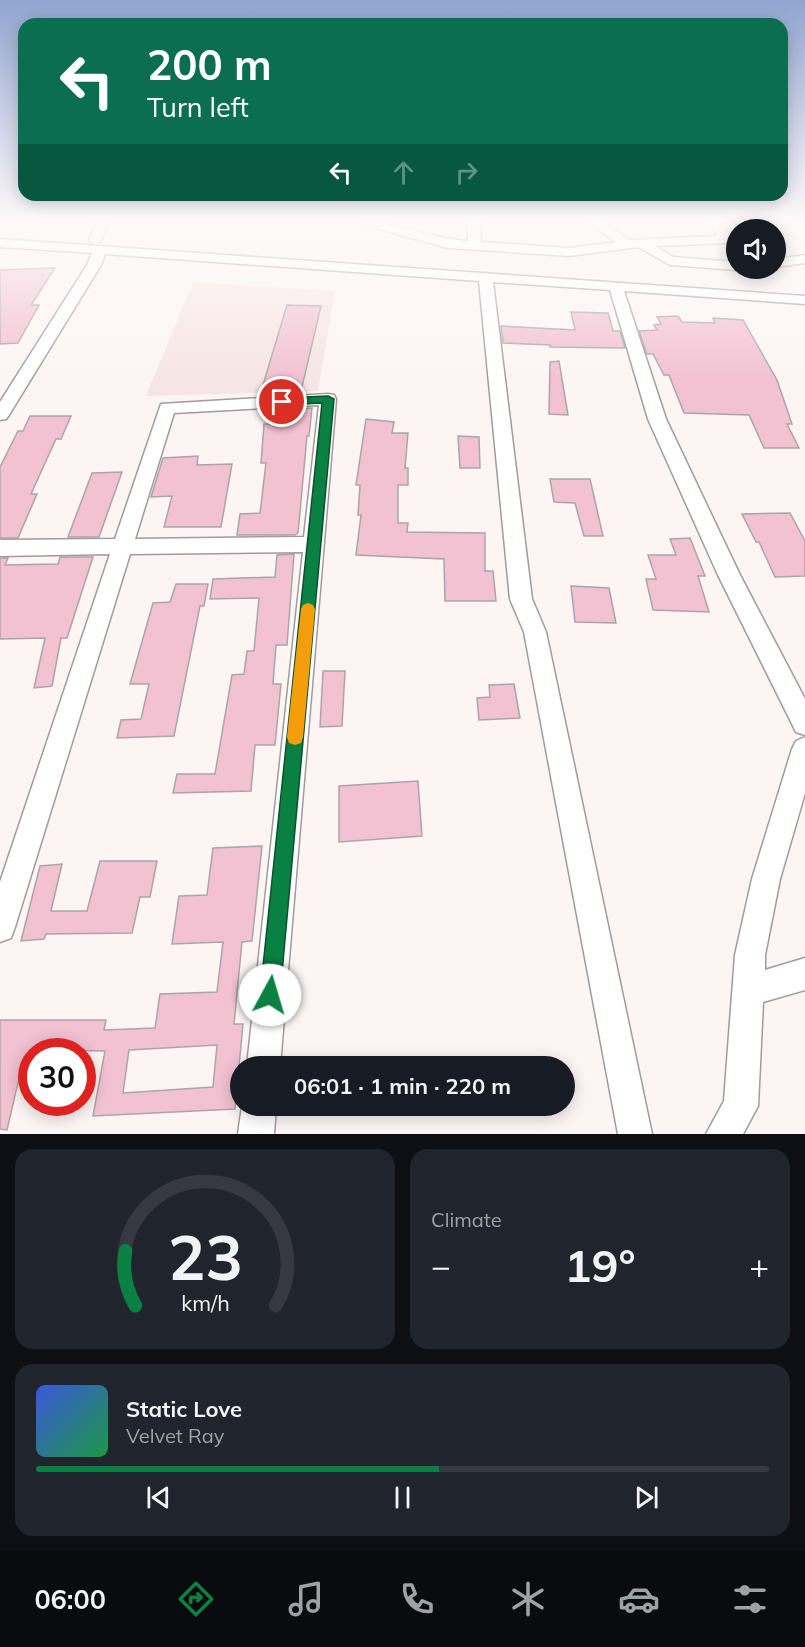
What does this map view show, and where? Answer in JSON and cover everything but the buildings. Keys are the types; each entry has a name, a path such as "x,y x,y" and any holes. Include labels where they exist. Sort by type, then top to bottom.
{"street":[{"path":"0,415 88,275"},
{"path":"439,275 805,300"},
{"path":"545,275 805,292"},
{"path":"486,279 521,599 535,632 634,1134"},
{"path":"616,288 657,419 729,575 805,724"},
{"path":"0,927 167,408 328,399 264,1056"},
{"path":"0,549 314,544"},
{"path":"723,1134 741,1106 750,955 766,879 805,749"},
{"path":"748,991 805,974"},
{"path":"256,1134 258,1116"}],"shaded area":[{"path":"193,282 335,291 318,391 146,396"}],"slow traffic":[{"path":"295,737 308,609"}],"route":[{"path":"270,995 328,399 282,402"}]}
